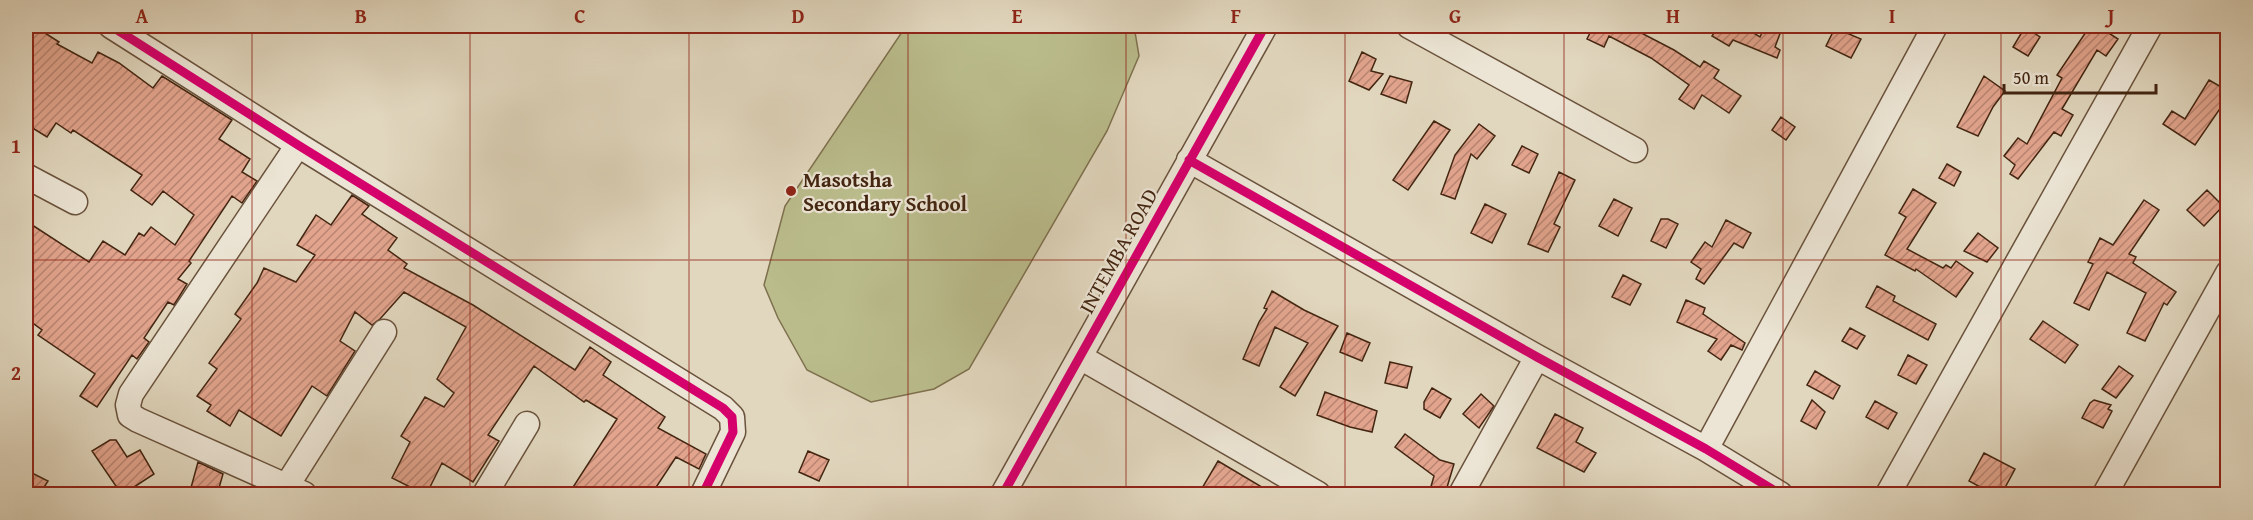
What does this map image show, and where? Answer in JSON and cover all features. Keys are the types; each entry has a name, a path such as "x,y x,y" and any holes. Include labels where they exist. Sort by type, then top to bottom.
{"street":[{"path":"111,26 298,146 723,408 732,417 733,432 703,495"},
{"name":"INTEMBA ROAD","path":"1003,495 1265,26"},
{"path":"1409,26 1635,150"},
{"path":"1706,449 1935,26"},
{"path":"1888,495 2150,26"},
{"path":"298,146 131,394 128,405 130,415 295,490 384,332"},
{"path":"1189,160 1537,357 1706,449 1780,495"},
{"path":"26,176 75,202"},
{"path":"2105,495 2228,273"},
{"path":"1080,357 1318,495"},
{"path":"1461,495 1537,357"},
{"path":"484,495 527,424"}],"green space":[{"path":"906,26 1134,26 1139,56 1107,131 969,369 934,389 871,402 807,370 778,318 764,285 785,206"}],"building":[{"path":"26,26 34,26 59,42 57,44 92,63 98,52 119,63 153,88 162,76 232,120 219,139 250,159 242,172 257,181 242,203 232,196 189,261 191,263 178,279 187,284 174,305 168,302 144,338 149,342 137,359 132,355 97,407 80,396 95,374 38,335 42,330 26,318 26,221 89,262 103,241 125,255 139,233 144,236 151,227 175,245 194,215 163,191 152,205 131,190 142,175 73,130 71,133 56,123 47,137 26,124"},
{"path":"1590,26 1628,26 1674,50 1700,67 1704,61 1719,70 1714,78 1741,96 1729,113 1702,95 1694,109 1679,99 1689,85 1651,58 1609,36 1604,47 1587,39 1593,27"},
{"path":"1698,26 1742,26 1760,37 1767,26 1781,31 1775,47 1780,50 1777,58 1733,40 1729,46 1712,36 1714,33"},
{"path":"2090,26 2098,26 2118,39 2106,56 2097,50 2062,109 2073,115 2061,136 2054,132 2018,179 2010,174 2015,165 2004,156 2018,138 2027,144 2062,78 2057,75"},
{"path":"2025,27 2040,37 2028,56 2013,47"},
{"path":"1835,28 1861,39 1851,58 1826,46"},
{"path":"1362,52 1376,59 1371,71 1383,74 1369,90 1349,81"},
{"path":"1390,76 1412,82 1406,103 1381,94"},
{"path":"1984,76 2005,91 1993,107 1978,136 1957,127"},
{"path":"2209,80 2228,91 2228,97 2195,145 2163,124 2172,111 2185,119"},
{"path":"1781,117 1795,127 1786,140 1772,130"},
{"path":"1434,121 1450,130 1408,190 1393,180"},
{"path":"1479,124 1495,136 1477,159 1471,154 1455,199 1441,194 1455,155"},
{"path":"1522,146 1538,154 1529,173 1512,165"},
{"path":"1947,164 1961,172 1954,186 1939,178"},
{"path":"1559,172 1575,180 1554,224 1560,227 1548,252 1528,244"},
{"path":"1913,189 1936,203 1907,249 1943,268 1946,265 1951,268 1956,261 1973,273 1956,297 1916,269 1915,271 1885,255 1906,217 1899,213"},
{"path":"2207,190 2223,206 2204,226 2187,210"},
{"path":"352,195 369,206 362,214 397,238 388,250 407,264 404,268 473,305 575,370 590,347 611,362 603,375 665,417 658,428 706,454 699,469 676,457 651,495 568,495 617,419 586,400 584,402 534,366 488,435 499,441 473,482 442,463 426,495 392,478 410,442 401,436 425,397 444,407 454,393 437,379 466,327 404,292 372,325 355,312 340,341 355,351 327,396 312,386 281,436 239,410 230,426 207,411 211,405 197,396 217,369 209,363 241,319 235,314 257,283 264,268 296,282 315,255 297,245 316,215 331,225"},
{"path":"1614,199 1632,208 1618,236 1599,226"},
{"path":"2144,200 2159,210 2129,254 2136,257 2133,263 2176,292 2167,305 2164,303 2145,341 2127,333 2146,293 2107,272 2089,310 2074,303 2093,264 2088,262 2100,238 2113,245"},
{"path":"1485,204 1506,214 1492,243 1471,233"},
{"path":"1661,219 1668,219 1678,224 1666,248 1651,241"},
{"path":"1726,220 1751,233 1743,248 1734,243 1704,284 1696,279 1701,269 1691,262 1705,242 1712,247"},
{"path":"1978,233 1998,248 1987,262 1964,251"},
{"path":"1623,275 1641,284 1630,305 1612,297"},
{"path":"1877,286 1895,296 1893,301 1936,324 1928,340 1866,307"},
{"path":"1272,291 1338,326 1295,396 1280,387 1308,343 1275,327 1259,366 1243,359 1267,309 1264,308"},
{"path":"1686,300 1705,308 1703,314 1745,343 1742,350 1731,345 1721,360 1708,351 1717,339 1677,322"},
{"path":"2043,321 2078,345 2065,363 2030,339"},
{"path":"1850,328 1865,336 1857,349 1842,341"},
{"path":"1347,333 1370,343 1362,361 1340,352"},
{"path":"1908,355 1927,365 1916,384 1898,375"},
{"path":"1390,362 1412,367 1407,388 1385,383"},
{"path":"2119,366 2133,376 2116,398 2102,389"},
{"path":"1815,371 1840,386 1833,399 1807,385"},
{"path":"1432,388 1451,399 1440,418 1424,409 1424,402"},
{"path":"1325,392 1377,411 1372,432 1317,415"},
{"path":"1481,394 1494,406 1479,428 1463,414"},
{"path":"1812,400 1825,412 1816,429 1801,421"},
{"path":"2094,400 2111,405 2108,409 2112,411 2103,428 2082,418"},
{"path":"1875,401 1897,413 1888,429 1866,417"},
{"path":"1555,414 1583,428 1576,442 1596,453 1584,472 1537,448"},
{"path":"1405,434 1440,460 1454,464 1445,494 1430,490 1434,476 1395,447"},
{"path":"110,440 116,440 127,457 140,450 154,474 122,495 92,451"},
{"path":"808,451 829,460 819,481 799,472"},
{"path":"1984,453 2015,469 2001,495 1995,495 1969,481"},
{"path":"1218,461 1275,495 1198,495"},
{"path":"198,462 223,474 217,495 189,495"},
{"path":"26,470 48,481 39,495 26,495"}],"cycle path":[{"path":"111,26 298,145 723,408 732,417 733,432 703,494"},
{"path":"1003,494 1265,26"},
{"path":"1189,160 1537,357 1706,449 1780,494"}],"place":[{"name":"Masotsha Secondary School","path":"791,191"}]}
